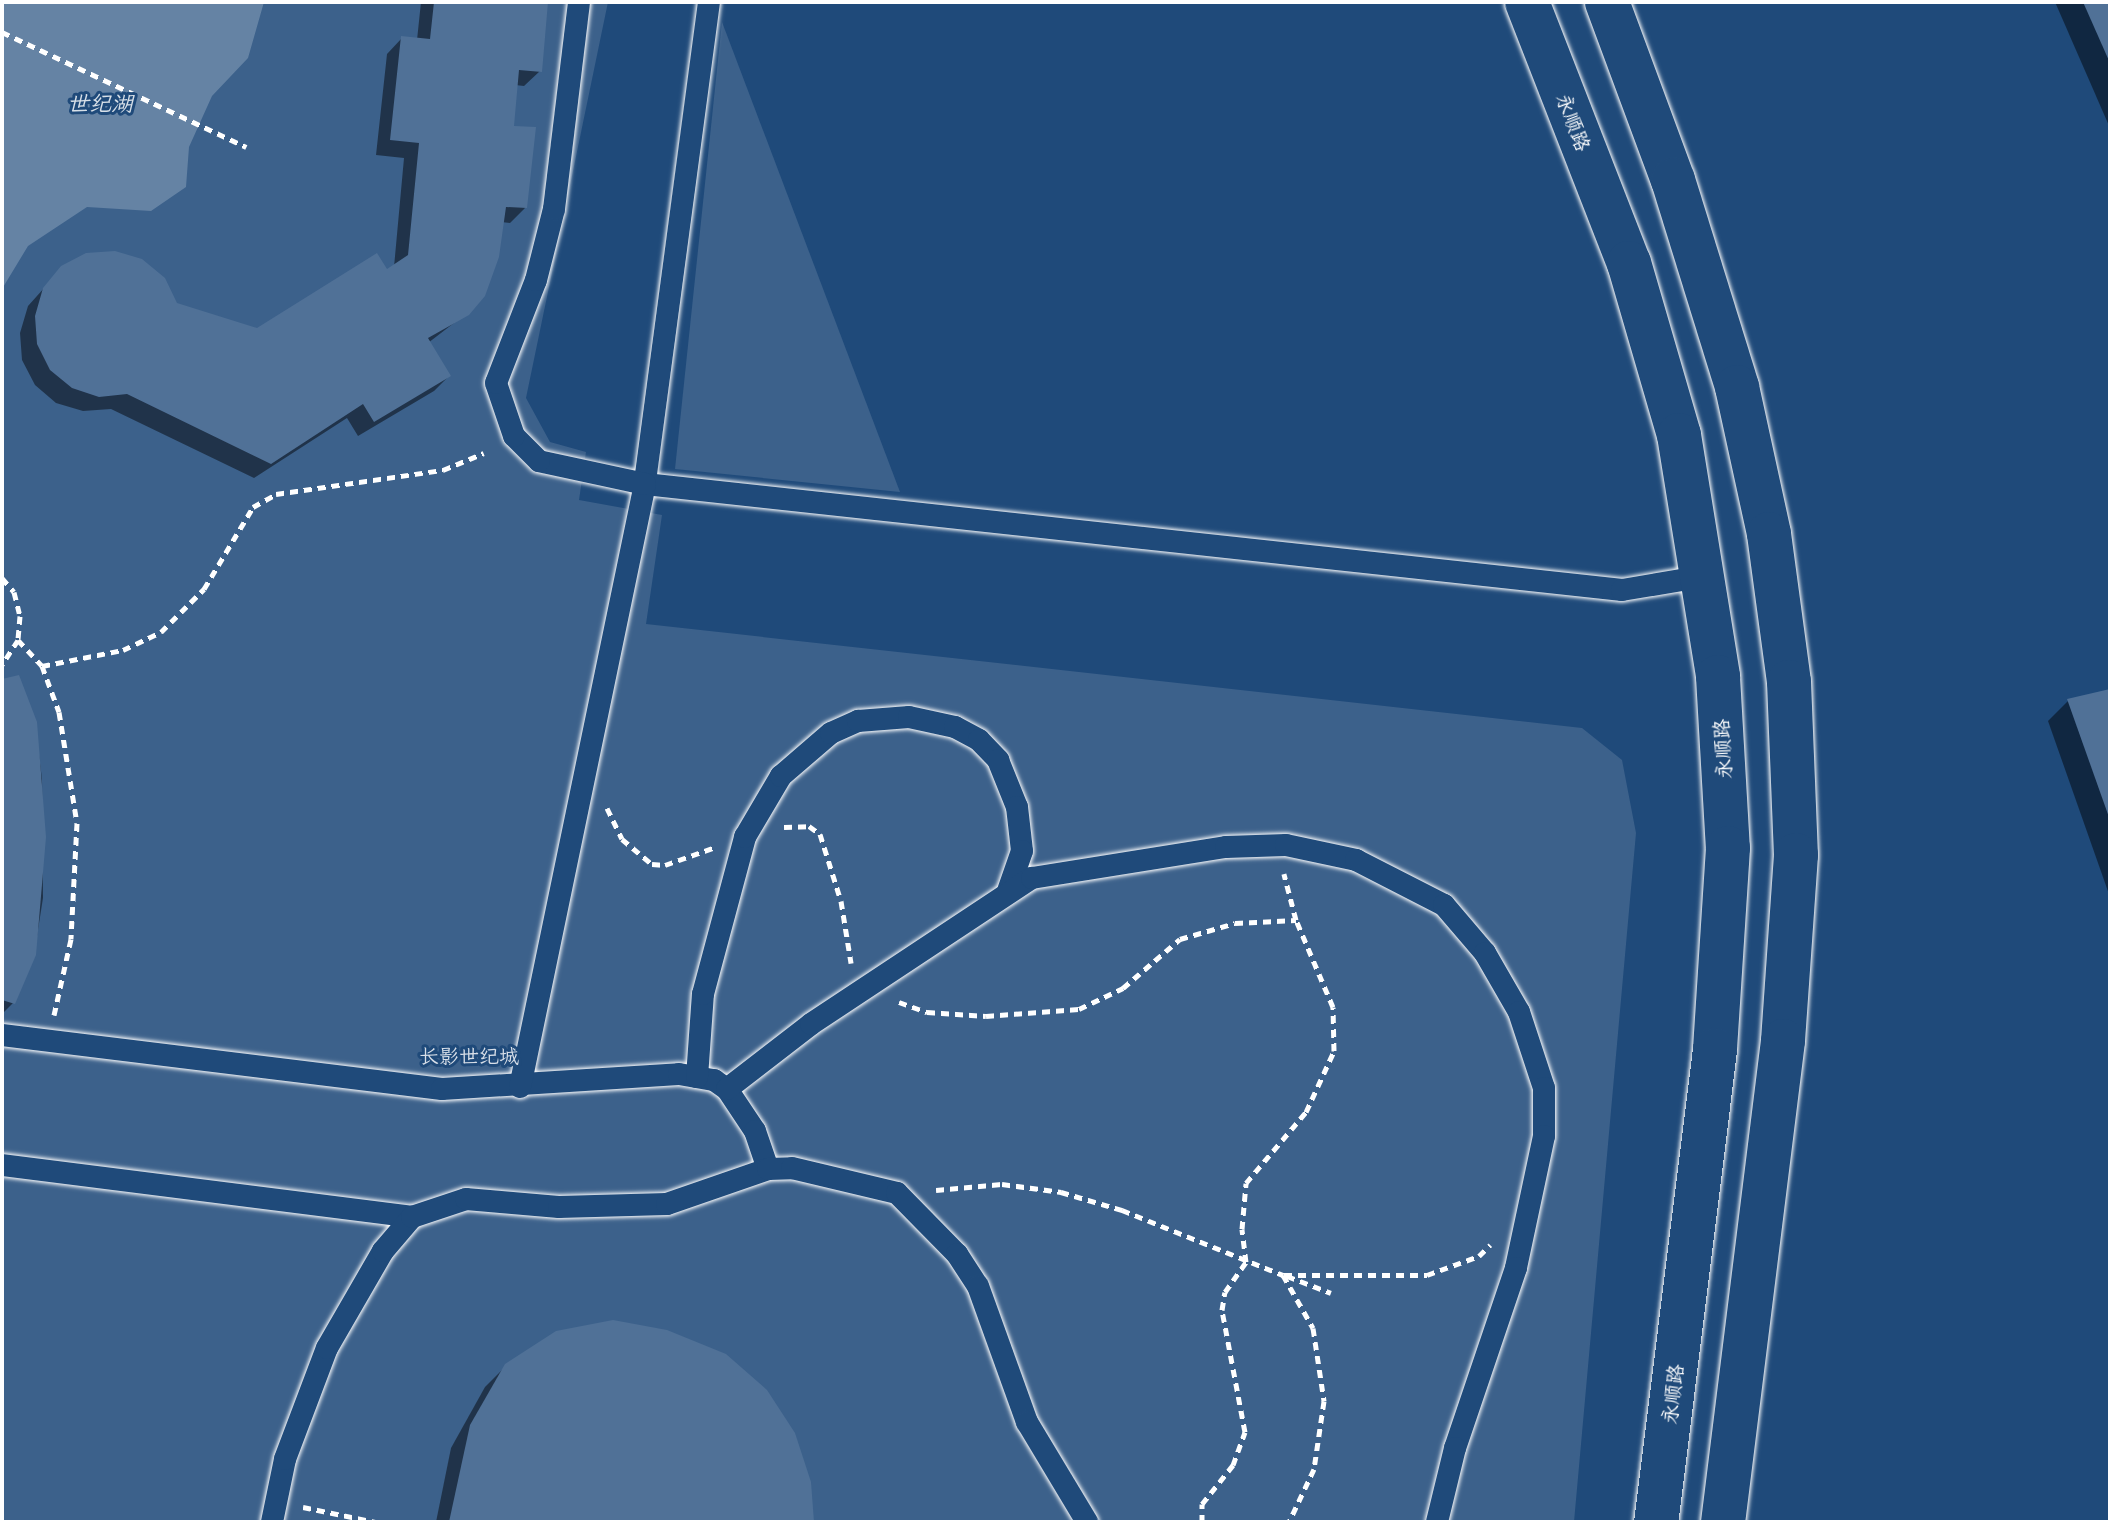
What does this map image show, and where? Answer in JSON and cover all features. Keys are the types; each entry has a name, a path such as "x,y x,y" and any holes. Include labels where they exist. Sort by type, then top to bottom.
{"main road":[{"name":"永顺路","path":"1527,2 1629,263 1679,435 1706,576 1718,677 1728,848 1715,1050 1656,1522"},
{"path":"1607,2 1673,180 1737,387 1769,534 1789,682 1796,855 1783,1041 1723,1522"}],"lane":[{"path":"579,2 554,209 536,280 496,383 514,436 539,461 645,484 1622,590 1706,576"},
{"path":"520,1087 645,484 709,2"},
{"path":"697,1077 700,1008 745,837 781,776 812,745 858,721 909,717 955,727 979,740 998,760 1017,807 1022,851 1008,891"},
{"path":"727,1089 811,1024 1032,878 1226,847 1286,845 1356,860 1416,888 1454,914 1502,979 1535,1052 1544,1088 1544,1136 1516,1268 1455,1448 1437,1522"},
{"path":"1022,851 1062,874"},
{"path":"2,1035 442,1089 520,1087 632,1075 697,1077 727,1089 755,1131 768,1169"},
{"path":"2,1165 412,1217 466,1199 559,1207 667,1204 768,1169 792,1168 897,1193 928,1219 978,1286 1027,1422 1087,1522"},
{"path":"273,1512 327,1348 383,1251 412,1217"}],"path":[{"path":"2,32 246,147"},
{"path":"42,666 123,650 161,632 204,589 253,507 276,494 443,470 484,453"},
{"path":"2,578 14,592 20,616 18,640 2,665"},
{"path":"18,640 42,666 69,757 77,823 71,939 63,990 46,1039"},
{"path":"1202,1522 1202,1504 1233,1465 1245,1432 1222,1310 1225,1292 1246,1262 1242,1229 1246,1183 1306,1112 1334,1051 1333,1007 1296,920 1285,881 1286,845"},
{"path":"897,1193 974,1184 1061,1192 1133,1215 1331,1293"},
{"path":"1283,1275 1427,1275 1479,1256 1497,1239"},
{"path":"1283,1275 1313,1328 1324,1401 1314,1469 1289,1522"},
{"path":"273,1512 376,1522"}],"green space":[{"name":"长影世纪城","path":"2,2 608,2 526,398 550,442 586,452 579,500 662,515 646,624 1582,728 1622,760 1636,833 1574,1522 2,1522"},
{"path":"722,22 900,492 675,469"}],"water":[{"name":"世纪湖","path":"2,2 264,2 248,58 212,96 189,147 186,187 151,211 87,207 28,246 2,289"}],"building":[{"path":"434,2 548,2 542,72 519,70 514,126 536,127 527,208 506,207 499,257 485,296 469,315 428,338 451,376 374,422 363,404 271,464 127,394 99,397 72,388 50,370 37,344 35,316 43,288 61,266 86,253 115,251 142,259 165,278 177,303 257,328 377,253 387,269 408,255 419,143 390,140 401,36 430,39"},
{"path":"2083,2 2110,2 2110,63"},
{"path":"19,675 37,722 46,837 36,955 15,1004 2,1000 2,679"},
{"path":"2110,689 2110,820 2067,699"},
{"path":"613,1320 667,1330 726,1354 767,1390 795,1433 811,1482 814,1522 449,1522 470,1425 505,1364 556,1331"}]}
